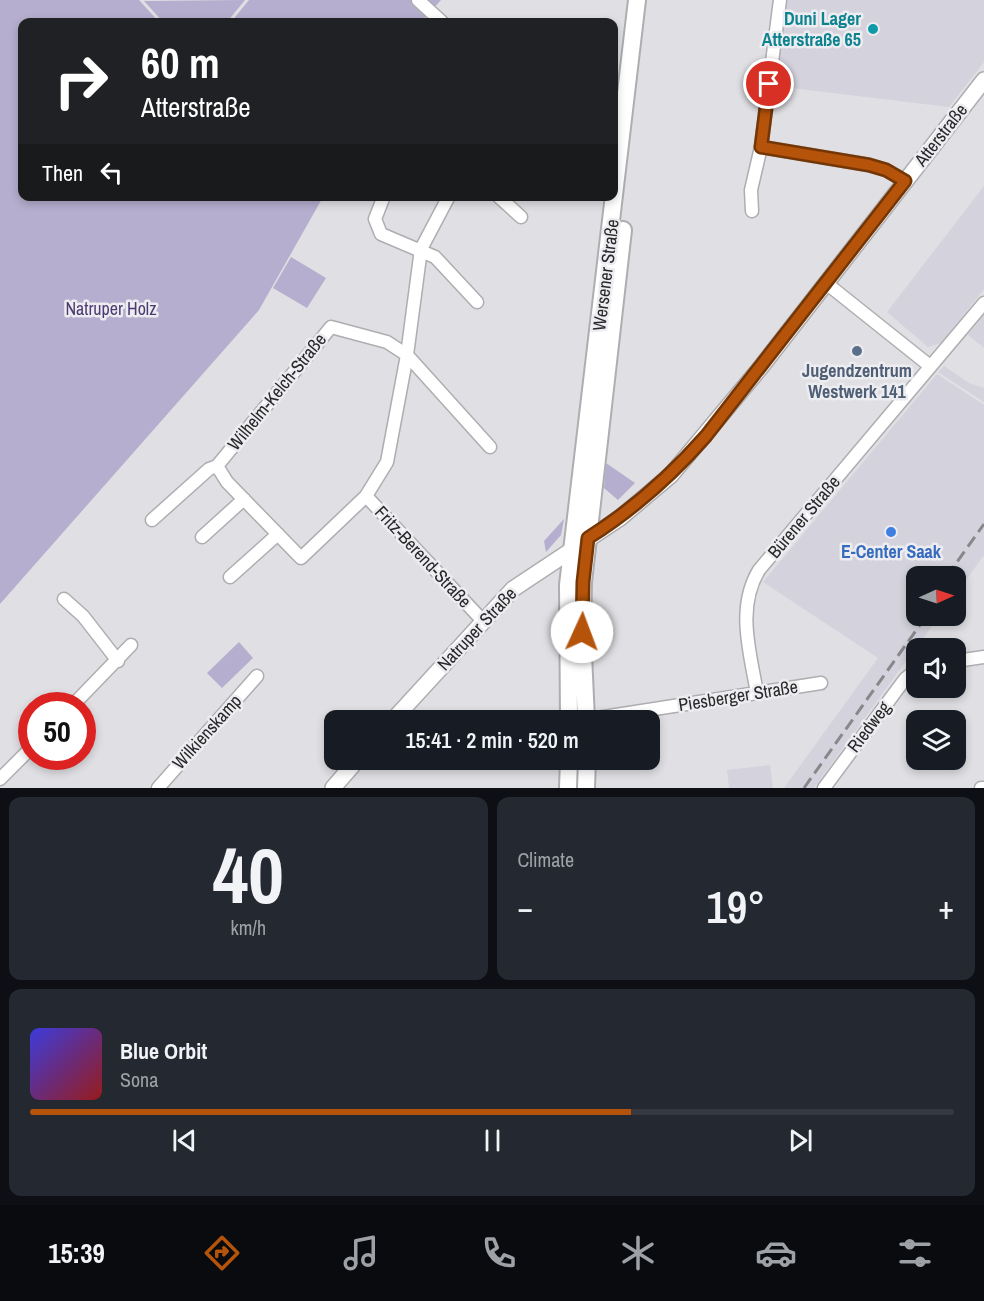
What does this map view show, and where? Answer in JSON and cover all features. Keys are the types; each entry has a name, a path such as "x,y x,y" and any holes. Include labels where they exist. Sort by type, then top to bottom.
{"main road":[{"name":"Wersener Straße","path":"618,192 637,0"},
{"name":"Wersener Straße","path":"618,178 649,0"},
{"name":"Wersener Straße","path":"569,710 567,606 571,549 615,201"},
{"name":"Wersener Straße","path":"585,710 583,582 617,201"},
{"path":"568,788 569,770"},
{"path":"586,788 587,770"}],"street":[{"path":"418,0 438,18"},
{"path":"752,211 751,190 761,147 780,0"},
{"name":"Atterstraße","path":"588,538 644,500 671,475 706,436 984,80"},
{"path":"761,147 869,165 886,170 905,181"},
{"path":"382,201 375,219 381,234 421,249 435,257 477,302"},
{"name":"Fritz-Berend-Straße","path":"445,201 421,249 407,355 387,462 366,496 483,621"},
{"path":"503,201 521,217"},
{"path":"826,283 930,366"},
{"name":"Bürener Straße","path":"757,693 746,623 746,603 751,583 759,570 984,303"},
{"name":"Wilhelm-Kelch-Straße","path":"152,520 209,469 217,466 331,327 387,342 407,355"},
{"path":"407,355 490,447"},
{"name":"Wilhelm-Kelch-Straße","path":"217,466 227,482 301,558 366,496"},
{"path":"202,537 244,499"},
{"path":"230,577 278,534"},
{"name":"Natruper Straße","path":"402,710 520,584 588,538"},
{"path":"64,599 83,616 118,661"},
{"path":"87,692 131,645"},
{"path":"966,660 984,657"},
{"name":"Wilkienskamp","path":"158,788 257,676"},
{"name":"Riedweg","path":"824,788 906,678"},
{"name":"Piesberger Straße","path":"649,710 820,683"},
{"path":"0,779 18,761"},
{"path":"333,788 349,770"}],"shaded area":[{"path":"785,0 984,0 984,62 949,107 774,86"},
{"path":"984,186 984,289 941,343 928,347 887,312"},
{"path":"984,315 984,348 968,335"},
{"path":"944,366 969,383 984,388 984,402 938,372"},
{"path":"937,374 984,405 984,555 966,580 966,566 906,566 906,626 932,626 924,638 906,638 906,661 814,788 784,788 878,658 763,582"},
{"path":"770,765 773,788 729,788 727,770"}],"green space":[{"name":"Natruper Holz","path":"0,0 139,0 155,18 18,18 18,201 321,201 259,310 0,604"},
{"path":"245,0 230,18 159,18 144,1"},
{"path":"249,0 441,0 425,18 234,18"},
{"path":"291,257 326,278 307,308 273,288"},
{"path":"606,463 635,483 618,500 604,488"},
{"path":"564,519 561,535 546,552 544,541"},
{"path":"239,642 253,658 222,688 207,673"}],"railway":[{"path":"954,566 984,524"},
{"path":"804,788 919,626"}],"place":[{"name":"Duni Lager Atterstraße 65","path":"873,29"},
{"name":"Jugendzentrum Westwerk 141","path":"857,351"},
{"name":"E-Center Saak","path":"891,532"}],"route":[{"path":"582,632 583,582 588,538 644,500 671,475 706,436 905,181 886,170 869,165 761,147 769,84"}]}
